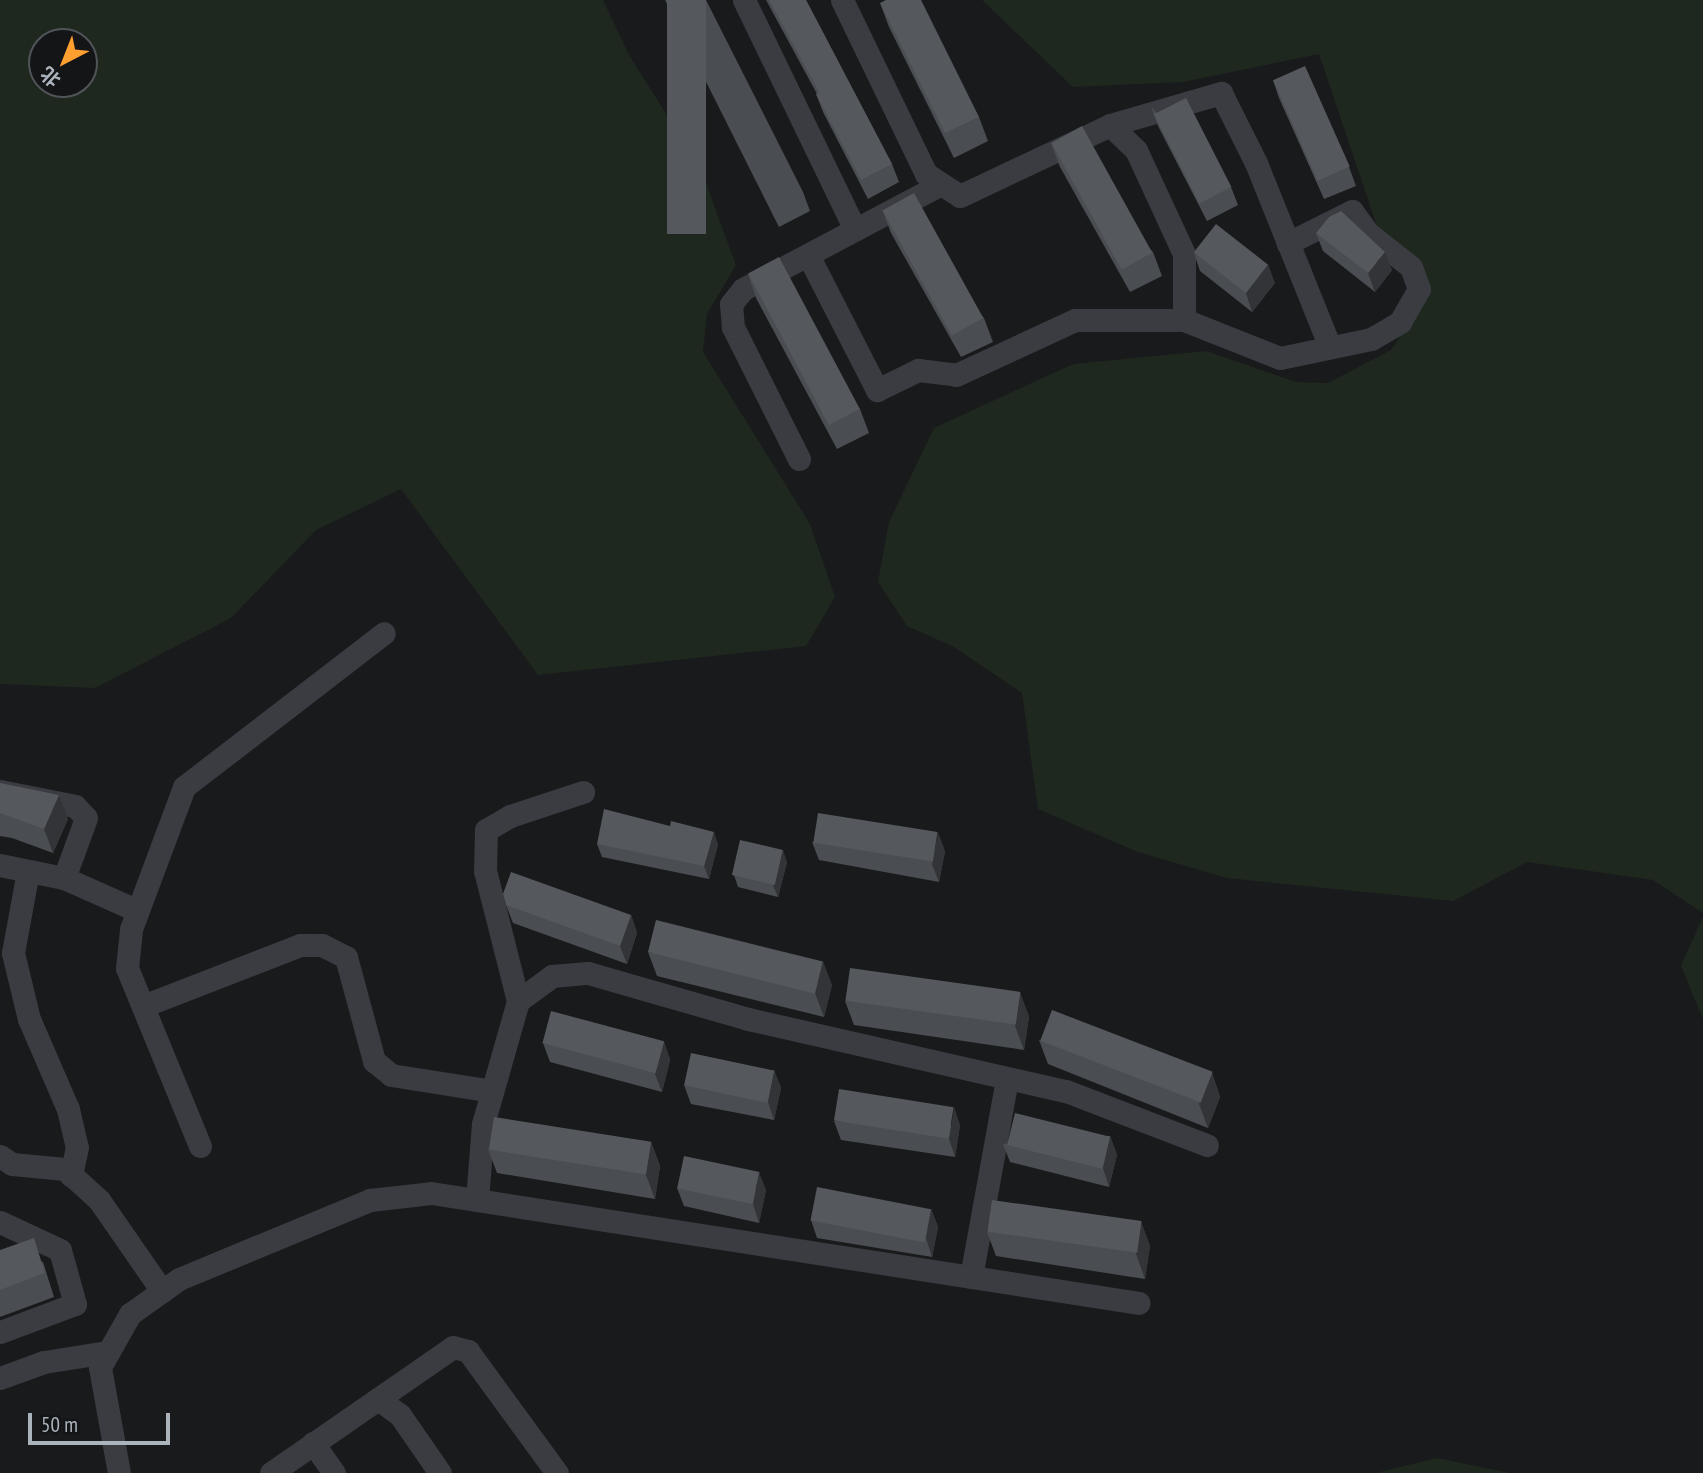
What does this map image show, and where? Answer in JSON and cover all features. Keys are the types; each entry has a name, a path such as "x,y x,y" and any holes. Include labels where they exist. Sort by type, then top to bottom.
{"street":[{"path":"744,0 855,230"},
{"path":"842,0 926,174 960,196 1110,125 1221,93 1288,243 1330,347"},
{"path":"1110,125 1136,150 1184,254 1184,320"},
{"path":"799,459 733,327 731,304 743,289 941,184"},
{"path":"808,255 877,390 918,370 957,375 1075,320 1184,320 1280,358 1371,340 1400,322 1419,289 1411,267 1368,233 1352,211 1288,243"},
{"path":"200,1146 127,968 131,929 184,787 384,633"},
{"path":"0,791 75,806 86,818 64,878"},
{"path":"477,1200 483,1124 518,1000 485,871 486,830 510,816 583,792"},
{"path":"0,865 64,878 127,906"},
{"path":"28,871 13,953 29,1019 68,1109 77,1147 71,1175"},
{"path":"143,1006 300,945 323,946 346,957 374,1061 391,1074 492,1091"},
{"path":"518,1000 552,976 589,973 748,1018 1066,1091 1207,1145"},
{"path":"971,1277 1007,1077"},
{"path":"0,1156 12,1164 65,1169 99,1200 162,1290"},
{"path":"119,1473 100,1367 130,1314 179,1279 370,1200 431,1193 1139,1303"},
{"path":"0,1222 61,1250 75,1304 0,1332"},
{"path":"271,1473 453,1347 468,1351 557,1473"},
{"path":"0,1378 44,1362 108,1352"},
{"path":"378,1399 400,1415 440,1473"},
{"path":"313,1443 334,1473"}],"shaded area":[{"path":"0,0 603,0 629,55 700,167 736,265 707,314 703,352 810,524 835,597 806,646 538,675 401,489 316,530 231,618 95,688 0,684"},
{"path":"982,0 1703,0 1703,913 1653,880 1527,862 1453,901 1227,878 1138,852 1038,809 1022,693 954,647 907,626 878,582 889,522 934,428 1073,364 1206,351 1296,382 1328,383 1391,350 1431,291 1417,259 1378,229 1319,54 1183,82 1073,87"},
{"path":"1703,916 1703,1019 1681,966"},
{"path":"1437,1458 1510,1473 1376,1473"}],"building":[{"path":"667,0 706,0 706,234 667,234"},
{"path":"769,0 806,0 892,164 861,180 816,94 819,92"},
{"path":"886,0 921,0 979,117 945,133 880,3"},
{"path":"1305,66 1350,166 1318,181 1273,80"},
{"path":"1186,98 1231,187 1199,203 1154,114"},
{"path":"1082,126 1152,253 1122,270 1051,143"},
{"path":"914,193 983,318 952,336 883,210"},
{"path":"1341,211 1385,252 1368,273 1316,233 1329,217"},
{"path":"1216,224 1268,265 1246,293 1194,252"},
{"path":"779,257 860,409 829,425 748,273"},
{"path":"0,783 59,795 44,829 0,813"},
{"path":"604,809 670,826 671,821 714,832 704,866 597,844"},
{"path":"818,813 938,832 933,862 813,843"},
{"path":"740,840 783,850 775,885 732,875"},
{"path":"511,872 631,915 620,946 506,905 503,894"},
{"path":"656,920 823,962 815,994 648,952"},
{"path":"850,968 1020,992 1016,1025 845,1001"},
{"path":"1052,1010 1213,1072 1201,1102 1040,1041"},
{"path":"551,1011 664,1041 655,1073 542,1043"},
{"path":"691,1053 774,1071 767,1103 684,1085"},
{"path":"839,1089 954,1107 949,1139 834,1121"},
{"path":"1015,1113 1110,1137 1102,1169 1007,1145"},
{"path":"494,1117 651,1142 646,1174 489,1150"},
{"path":"684,1156 759,1172 752,1204 677,1188"},
{"path":"817,1187 931,1209 924,1243 811,1220"},
{"path":"992,1200 1142,1221 1137,1253 988,1232"},
{"path":"34,1238 45,1273 0,1290 0,1250"}]}
